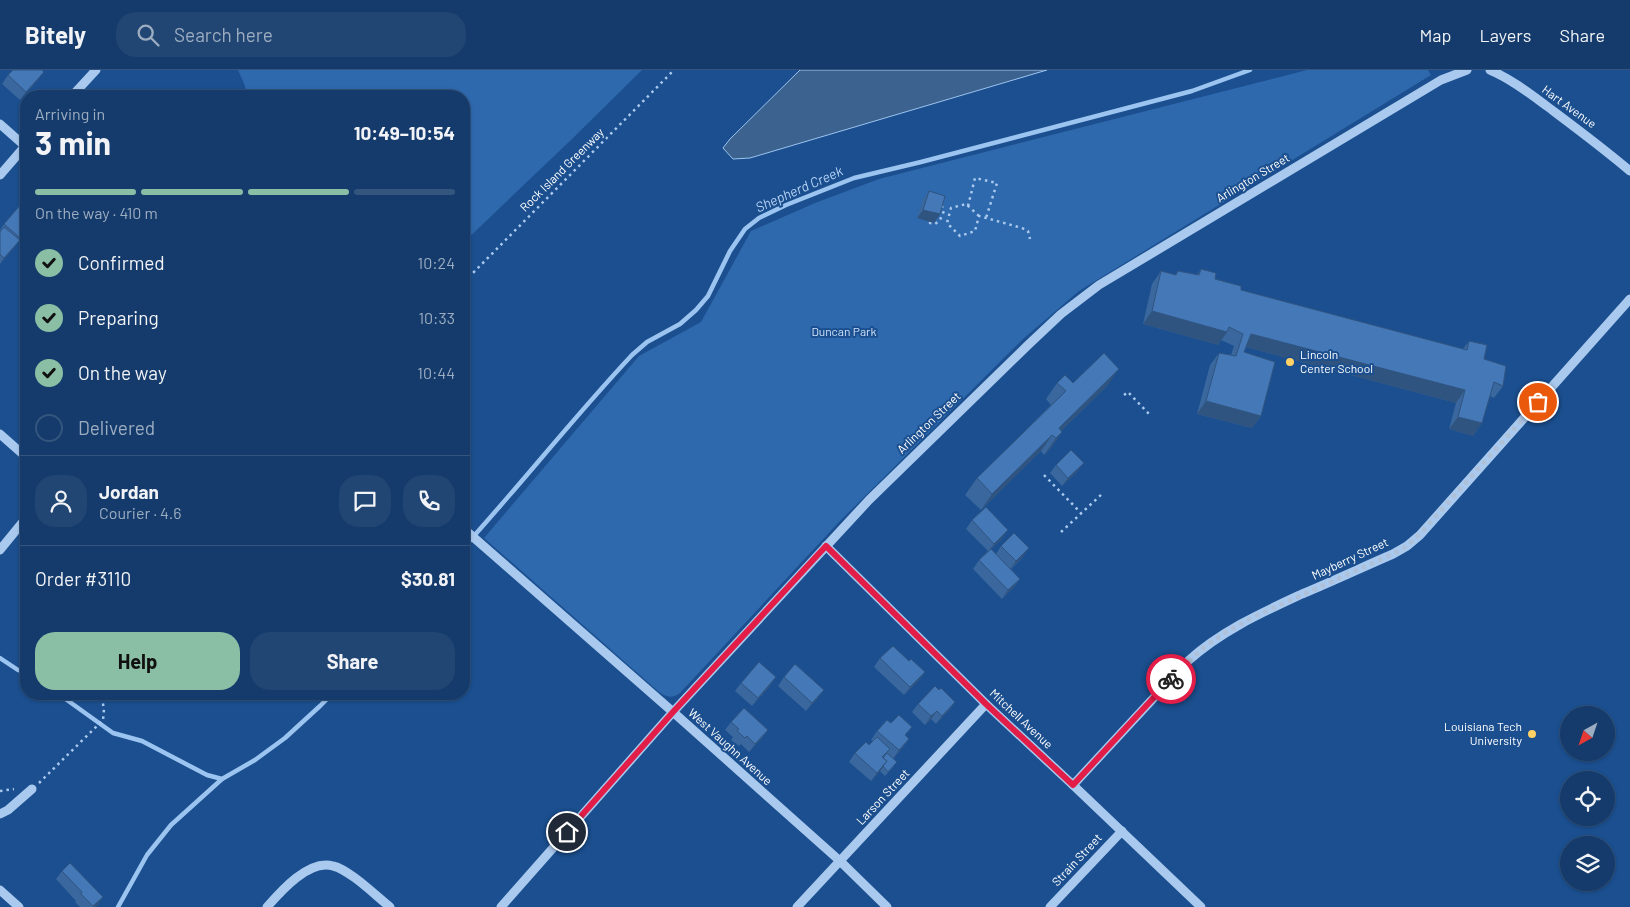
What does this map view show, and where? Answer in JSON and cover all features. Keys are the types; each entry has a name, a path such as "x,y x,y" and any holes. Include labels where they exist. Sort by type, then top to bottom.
{"street":[{"path":"78,90 96,70"},
{"name":"Arlington Street","path":"501,907 673,712 869,500 1028,345 1081,297 1441,80 1467,70"},
{"name":"Hart Avenue","path":"1490,70 1528,92 1598,144 1630,171"},
{"path":"0,124 20,141"},
{"path":"0,175 20,153"},
{"name":"Mayberry Street","path":"1073,785 1203,648 1253,617 1407,546 1420,534 1630,299"},
{"path":"0,434 20,452"},
{"path":"0,550 20,525"},
{"name":"West Vaughn Avenue","path":"470,534 840,861 887,907"},
{"name":"Mitchell Avenue","path":"826,546 986,704 1200,907"},
{"name":"Larson Street","path":"797,907 986,704"},
{"path":"0,814 8,810 32,789"},
{"name":"Strain Street","path":"1050,907 1122,831"},
{"path":"266,907 286,886 307,871 321,865 333,866 348,873 390,907"},
{"path":"0,890 19,907"}],"path":[{"name":"Rock Island Greenway","path":"470,276 674,70"},
{"path":"968,206 976,178 996,184 986,218"},
{"path":"930,222 932,224 937,223 943,214 943,206 939,202"},
{"path":"979,216 975,231 960,236 947,223 950,208 966,204 979,216 1022,228 1028,232 1030,239"},
{"path":"943,214 949,216"},
{"path":"1124,395 1128,392 1149,414"},
{"path":"1044,475 1081,513"},
{"path":"1061,532 1102,494"},
{"path":"0,791 32,789 103,720 102,700"}],"green space":[{"path":"238,70 642,70 470,236 470,90 245,90"},
{"name":"Duncan Park","path":"1307,70 1428,70 1431,75 1079,291 1023,339 840,521 677,695 670,697 659,692 484,538 639,356 701,322 751,231 815,203 879,179"}],"shaded area":[{"path":"800,70 1047,70 750,158 733,159 723,148"}],"building":[{"path":"13,70 42,70 44,72 28,90 24,90 8,75"},
{"path":"929,191 945,196 940,214 923,210"},
{"path":"20,205 19,237 4,224"},
{"path":"4,227 20,240 4,258 0,254 0,232"},
{"path":"1201,269 1216,273 1215,279 1241,286 1241,290 1467,350 1469,341 1487,345 1484,359 1506,366 1503,386 1494,382 1482,423 1458,417 1465,390 1251,334 1244,352 1275,362 1261,416 1206,401 1219,353 1236,356 1243,334 1229,327 1227,332 1152,311 1161,271 1176,275 1178,271 1199,275"},
{"path":"1104,353 1119,369 1059,428 1062,432 1056,438 1052,435 992,494 977,478 1066,391 1057,383 1065,375 1073,383"},
{"path":"1071,450 1084,463 1068,478 1056,465"},
{"path":"986,507 1008,530 994,544 972,520"},
{"path":"1014,533 1029,548 1016,561 1001,546"},
{"path":"991,549 1020,579 1008,590 979,560"},
{"path":"893,646 909,661 911,659 925,672 910,687 880,658"},
{"path":"759,662 776,677 758,698 741,683"},
{"path":"795,664 824,690 812,703 784,677"},
{"path":"935,686 939,690 941,688 955,702 942,716 937,711 931,716 918,704"},
{"path":"744,708 768,730 755,744 747,736 745,738 737,731 739,729 731,722"},
{"path":"899,715 912,727 905,735 909,739 899,750 877,731 887,720 891,723"},
{"path":"877,737 890,749 882,757 887,761 877,773 855,753 866,742 869,745"},
{"path":"887,753 897,762 888,772 883,766 887,761 883,758"},
{"path":"70,863 103,897 93,906 62,871"}],"waterway":[{"name":"Shepherd Creek","path":"470,540 632,355 647,342 680,324 696,310 708,296 730,251 745,229 759,218 786,205 854,178 1192,91 1250,70"},
{"name":"Shepherd Creek","path":"0,658 20,671"},
{"name":"Shepherd Creek","path":"67,700 113,733 142,741 207,775 222,779"},
{"path":"118,907 147,855 171,825 222,779 255,760 285,738 326,700"}],"way so far":[{"path":"1171,679 1203,648 1253,617 1407,546 1420,534 1538,402"}],"place":[{"name":"Lincoln Center School","path":"1290,362"},
{"name":"Louisiana Tech University","path":"1532,734"}],"route":[{"path":"567,832 673,712 826,546 986,704 1073,785 1171,679"}]}
